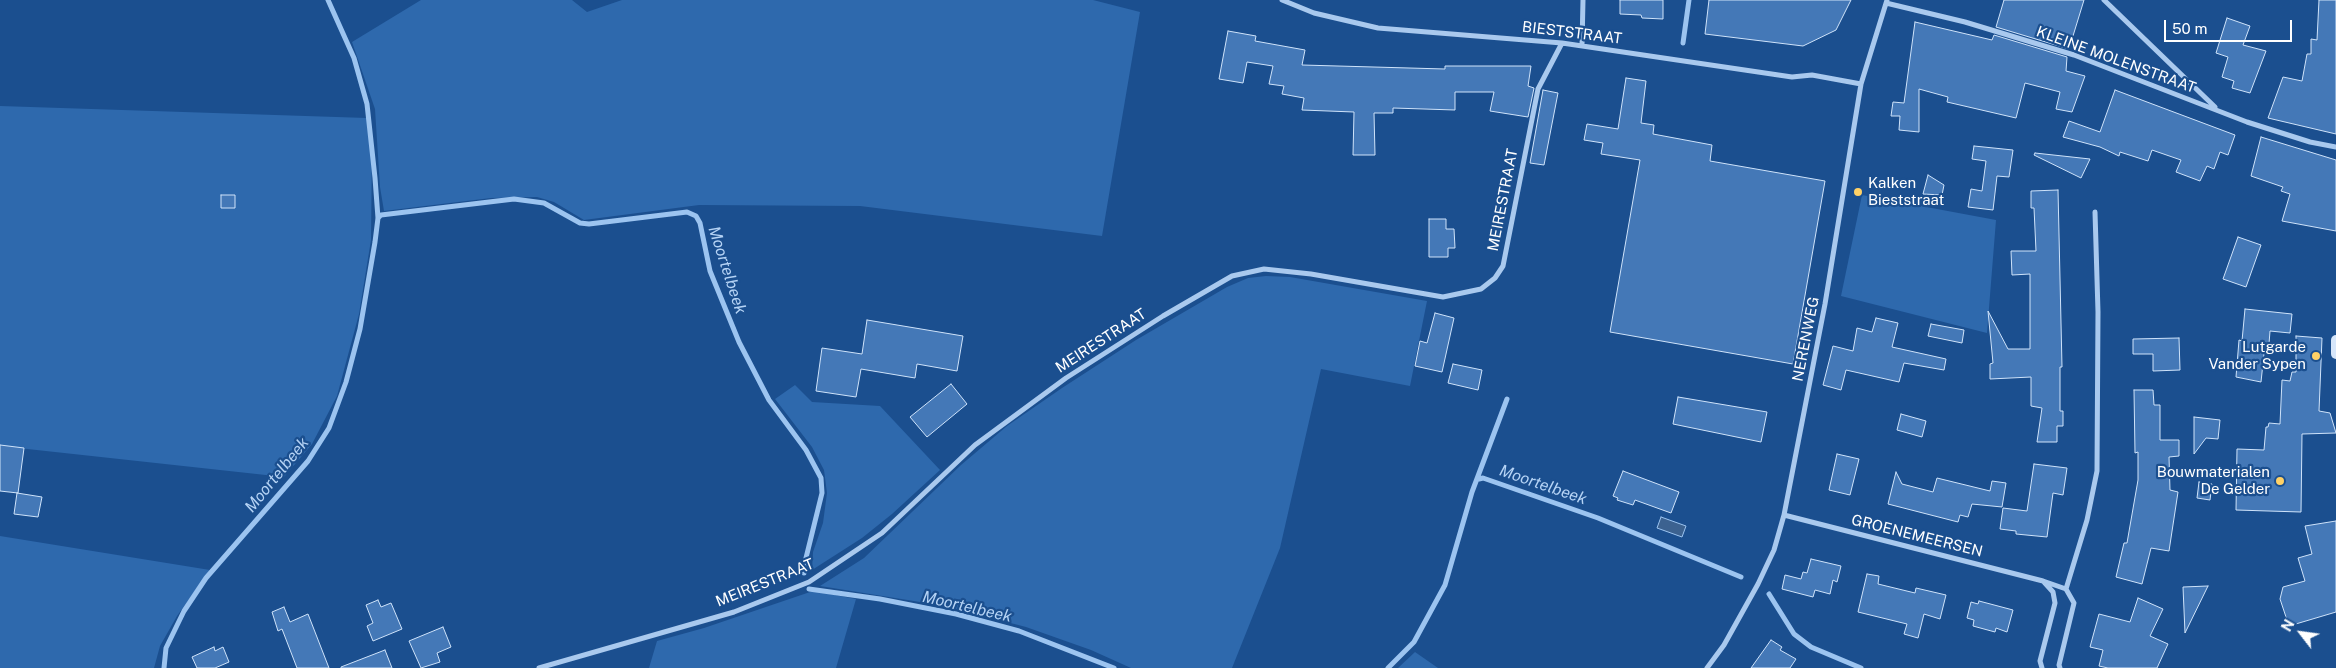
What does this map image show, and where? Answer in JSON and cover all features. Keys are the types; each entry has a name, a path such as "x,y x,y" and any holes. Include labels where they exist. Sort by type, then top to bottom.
{"main road":[{"path":"2336,340 2336,354"}],"street":[{"name":"BIESTSTRAAT","path":"1282,0 1314,13 1378,28 1562,43 1792,77 1812,75 1861,84"},
{"path":"1582,46 1583,0"},
{"path":"2104,0 2217,110"},
{"name":"KLEINE MOLENSTRAAT","path":"1886,2 1965,22 2074,55 2265,128 2336,147"},
{"name":"NERENWEG","path":"1707,668 1724,645 1758,584 1774,550 1784,515 1825,304 1861,84 1886,2"},
{"name":"MEIRESTRAAT","path":"538,668 734,612 808,582 882,533 975,445 1058,383 1163,316 1232,276 1264,269 1311,274 1443,297 1481,289 1495,278 1503,266 1538,89 1562,43"},
{"path":"2060,668 2059,665 2074,604 2066,589 2087,520 2097,471 2098,322 2095,212"},
{"name":"GROENEMEERSEN","path":"1784,515 2043,581 2066,589"},
{"path":"2042,668 2040,661 2055,604 2053,592 2043,581"}],"shaded area":[{"path":"421,0 572,0 587,12 622,0 1093,0 1140,12 1102,236 860,206 699,205 584,220 554,202 537,197 491,198 384,211 380,187 375,109 352,42"},
{"path":"0,106 367,118 372,144 371,240 359,314 337,396 312,444 284,477 0,446"},
{"path":"1862,195 1996,220 1987,333 1841,296"},
{"path":"1266,276 1290,277 1427,301 1410,386 1321,369 1280,548 1232,668 1131,668 1091,650 1026,627 945,606 820,586 864,558 961,465 1007,426 1136,340 1227,287 1248,278"},
{"path":"795,385 812,402 880,406 940,470 892,514 862,538 812,570 813,552 823,523 827,493 824,470 812,447 775,399"},
{"path":"1661,517 1686,526 1682,537 1657,528"},
{"path":"0,536 210,570 177,616 160,646 154,668 0,668"},
{"path":"813,591 856,599 836,668 649,668 657,641 704,628"},
{"path":"1415,652 1438,668 1398,668"}],"building":[{"path":"1620,0 1663,0 1663,19 1620,14"},
{"path":"1709,0 1851,0 1836,30 1803,46 1705,34"},
{"path":"2004,0 2084,0 2069,49 1996,27"},
{"path":"2319,0 2336,0 2336,134 2268,118 2283,77 2302,81 2307,54 2311,54 2311,39 2317,40"},
{"path":"2227,18 2250,26 2243,45 2266,51 2250,93 2232,88 2234,81 2222,77 2228,57 2216,53"},
{"path":"1915,22 1992,40 1994,35 2067,57 2066,71 2085,76 2072,112 2056,109 2060,92 2025,83 2016,118 1947,102 1948,97 1919,89 1919,132 1899,130 1900,116 1891,116 1893,102 1904,103"},
{"path":"1228,31 1256,36 1255,41 1305,50 1302,65 1445,69 1445,66 1531,66 1528,86 1534,88 1528,117 1490,111 1494,92 1455,92 1455,110 1393,108 1393,113 1374,113 1375,155 1353,155 1354,112 1302,110 1304,98 1282,94 1284,86 1269,84 1273,66 1247,62 1243,83 1219,79"},
{"path":"1626,78 1646,81 1641,123 1654,125 1653,134 1712,145 1710,161 1825,181 1793,364 1610,332 1640,160 1601,154 1603,143 1584,140 1587,124 1618,129"},
{"path":"1543,90 1558,93 1544,165 1530,163"},
{"path":"2115,90 2235,135 2228,155 2220,152 2214,169 2207,166 2200,181 2176,172 2181,160 2152,150 2148,161 2120,152 2119,156 2100,147 2063,137 2069,121 2100,132"},
{"path":"2261,137 2336,160 2336,231 2282,221 2290,194 2281,191 2283,187 2251,176"},
{"path":"1974,146 2013,150 2009,177 1997,176 1993,210 1968,207 1971,189 1982,191 1986,161 1972,159"},
{"path":"2035,153 2090,159 2081,178 2034,155"},
{"path":"1928,175 1944,185 1942,195 1923,194"},
{"path":"2058,190 2062,367 2060,367 2060,411 2063,411 2063,426 2057,426 2057,442 2037,442 2042,408 2031,406 2031,377 1990,379 1990,364 1993,363 1988,311 2008,349 2030,349 2030,274 2012,275 2011,251 2036,251 2034,208 2031,208 2031,191"},
{"path":"221,195 235,195 235,208 221,208"},
{"path":"1429,219 1446,219 1446,229 1454,229 1455,248 1448,248 1448,257 1429,257"},
{"path":"2238,237 2261,245 2246,287 2223,279"},
{"path":"2245,309 2292,314 2290,333 2270,331 2269,344 2265,344 2261,382 2236,377 2239,340 2242,341"},
{"path":"1435,313 1454,318 1442,372 1415,366 1420,341 1427,343"},
{"path":"1876,318 1898,323 1892,347 1946,359 1944,370 1904,363 1899,382 1846,370 1841,390 1823,385 1833,346 1853,351 1857,328 1872,332"},
{"path":"867,320 963,336 957,371 917,364 915,378 861,369 856,397 816,391 822,348 862,354"},
{"path":"1931,324 1964,330 1962,343 1928,336"},
{"path":"2296,336 2322,338 2319,411 2330,413 2336,433 2302,434 2301,512 2236,510 2237,449 2264,450 2266,427 2268,427 2269,423 2280,424 2282,380 2290,381 2292,372 2296,372"},
{"path":"2179,338 2180,370 2153,371 2153,354 2133,354 2133,339"},
{"path":"1453,364 1482,370 1478,390 1448,383"},
{"path":"951,384 967,404 927,437 910,417"},
{"path":"2134,390 2153,390 2154,405 2160,405 2160,440 2179,440 2179,456 2169,457 2170,490 2178,492 2169,551 2151,548 2142,584 2116,577 2124,543 2127,543 2138,480 2138,452 2135,453"},
{"path":"1678,397 1767,412 1761,442 1673,424"},
{"path":"1901,414 1926,421 1922,437 1897,430"},
{"path":"2194,417 2220,420 2218,439 2206,438 2194,454"},
{"path":"0,445 24,448 18,493 0,491"},
{"path":"1837,454 1859,459 1850,495 1829,490"},
{"path":"2034,464 2067,468 2063,495 2053,493 2047,537 2016,534 2016,531 2000,529 2003,508 2027,511"},
{"path":"1623,471 1679,492 1671,513 1635,500 1633,505 1617,500 1618,498 1613,496"},
{"path":"1896,472 1902,484 1933,492 1937,478 1990,491 1992,481 2006,483 2002,507 1972,504 1968,517 1960,515 1958,522 1888,504"},
{"path":"2199,482 2212,484 2210,500 2197,498"},
{"path":"17,493 42,497 38,517 14,514"},
{"path":"2336,521 2336,612 2289,626 2280,599 2283,587 2305,581 2298,558 2312,554 2305,526"},
{"path":"1811,559 1841,566 1837,582 1833,580 1830,594 1815,590 1813,597 1782,589 1785,575 1801,579 1803,572 1807,573"},
{"path":"1867,574 1879,576 1878,584 1915,593 1916,588 1946,595 1940,619 1924,614 1918,638 1904,634 1907,624 1858,612"},
{"path":"2208,586 2185,633 2183,587"},
{"path":"2138,598 2163,609 2150,636 2168,644 2157,668 2108,668 2099,666 2103,650 2090,647 2099,614 2130,622"},
{"path":"378,600 381,607 391,603 402,629 373,641 367,626 373,623 366,605"},
{"path":"1979,601 2013,610 2007,632 1996,628 1995,632 1973,626 1974,620 1967,618 1971,602 1978,604"},
{"path":"284,607 290,622 308,614 329,668 297,668 282,629 278,631 272,612"},
{"path":"443,627 451,647 437,653 440,662 421,668 409,641"},
{"path":"1771,640 1782,647 1780,650 1796,659 1790,668 1751,668"},
{"path":"214,647 215,651 223,647 229,662 215,668 197,668 192,657"},
{"path":"385,650 392,668 341,668 341,667"}],"waterway":[{"name":"Moortelbeek","path":"164,668 166,648 184,611 206,578 308,461 329,428 346,382 360,329 378,218 375,178 367,104 354,58 328,0"},
{"path":"1683,43 1689,0"},
{"name":"Moortelbeek","path":"378,218 381,215 514,199 544,203 580,223 589,224 687,212 696,216 700,223 710,271 739,342 769,400 806,450 821,478 822,493 804,566 804,573"},
{"name":"Moortelbeek","path":"1388,668 1414,642 1445,585 1472,492 1507,399"},
{"name":"Moortelbeek","path":"1479,479 1483,478 1598,518 1741,577"},
{"name":"Moortelbeek","path":"809,589 880,599 956,614 1019,631 1114,668"},
{"name":"Moortelbeek","path":"1769,594 1794,634 1811,647 1861,668"}],"place":[{"name":"Kalken Bieststraat","path":"1858,192"},
{"name":"Lutgarde Vander Sypen","path":"2316,356"},
{"name":"Bouwmaterialen De Gelder","path":"2280,481"}]}
